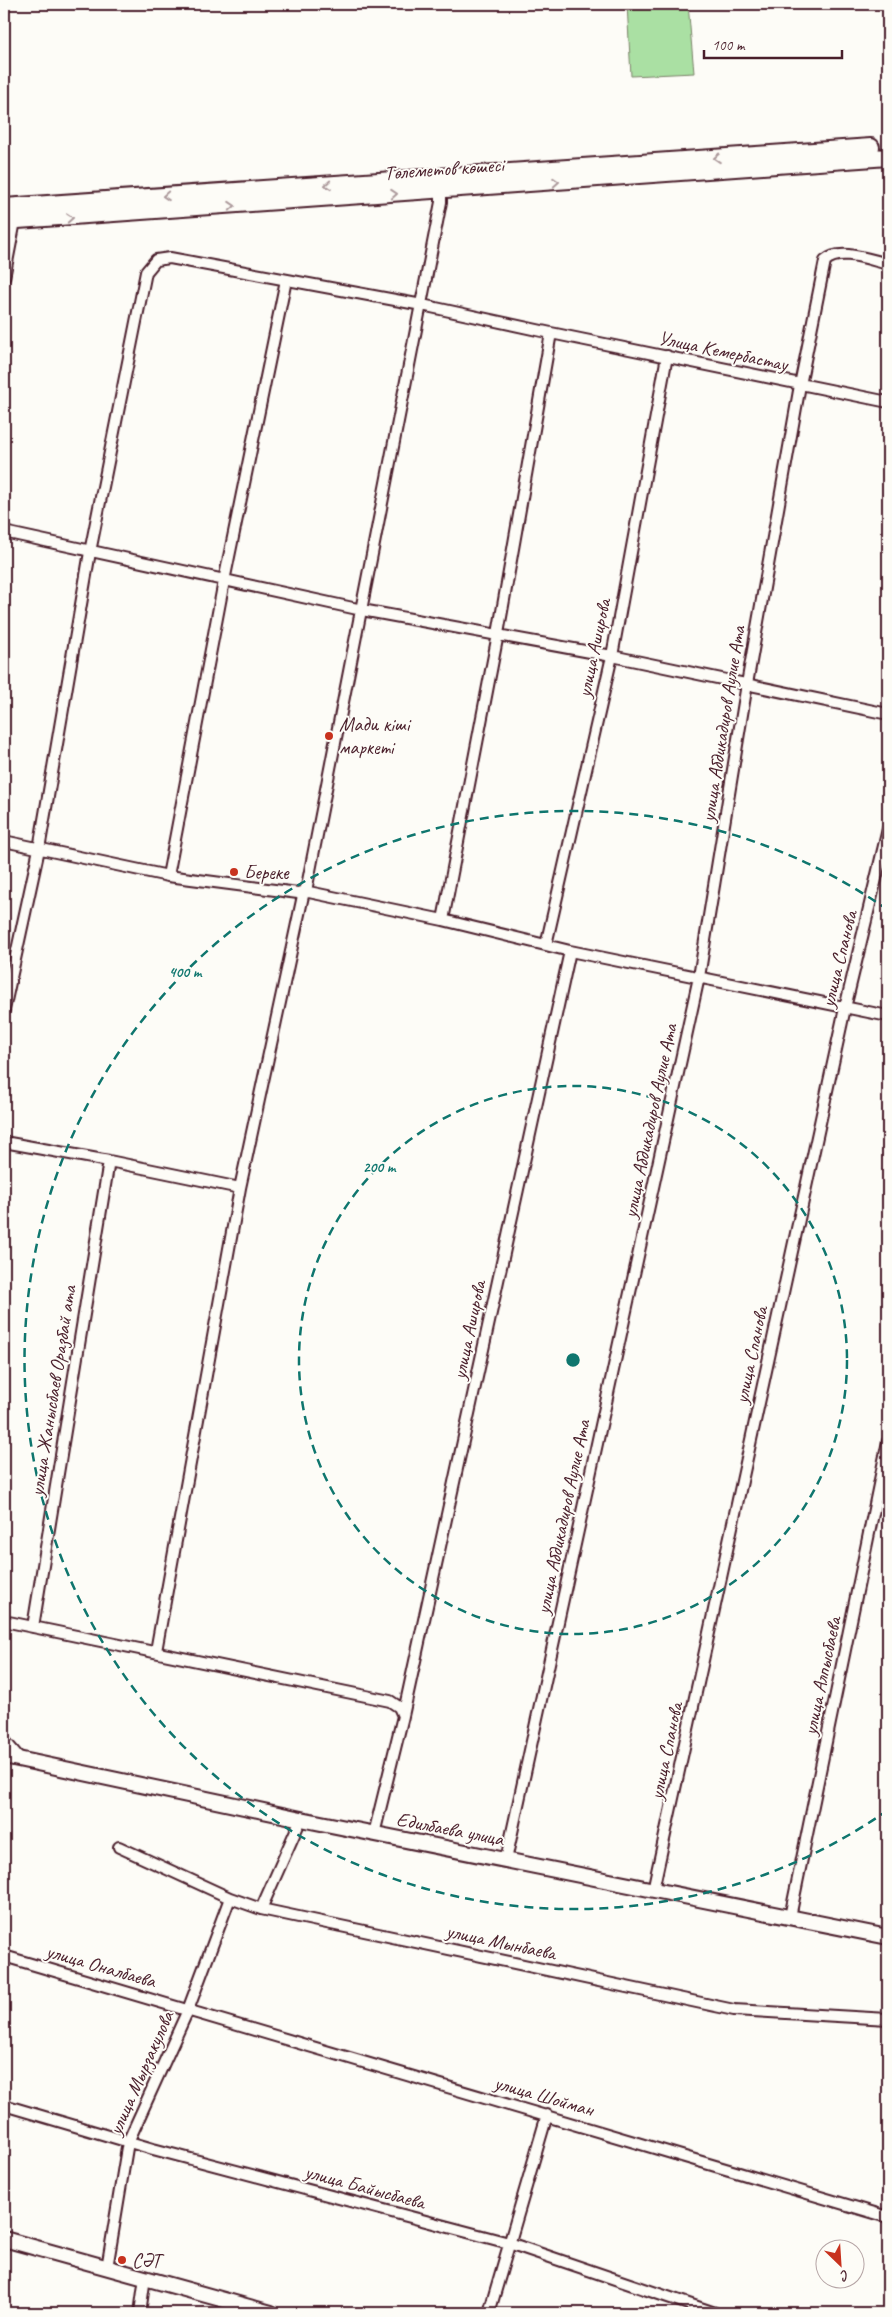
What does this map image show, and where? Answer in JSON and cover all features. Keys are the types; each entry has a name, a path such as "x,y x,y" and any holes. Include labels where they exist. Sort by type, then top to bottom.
{"main road":[{"name":"Төлеметов көшесі","path":"9,221 888,146"},
{"name":"Төлеметов көшесі","path":"4,207 441,184 888,157"},
{"path":"9,221 49,204"}],"street":[{"path":"156,1651 240,1188 304,891 311,873 422,304 441,184"},
{"path":"4,278 9,221"},
{"name":"улица Абдикадиров Аулие Ата","path":"506,1860 699,977 747,684 800,385 825,261 830,256 841,254 888,264"},
{"name":"Улица Кемербастау","path":"4,1010 39,848 90,552 146,272 156,260 170,258 422,304 551,333 888,402"},
{"path":"168,876 224,581 286,280"},
{"path":"443,920 498,634 551,333"},
{"name":"улица Аширова","path":"546,945 612,656 668,356"},
{"path":"4,532 362,610 612,656 888,714"},
{"name":"улица Спанова","path":"653,1890 844,1008 888,829"},
{"path":"4,840 168,876 298,892 304,891 443,920 570,951 888,1016"},
{"name":"улица Аширова","path":"374,1834 403,1716 570,951"},
{"path":"4,1142 240,1188"},
{"name":"улица Жанысбаев Оразбай ата","path":"33,1627 109,1161"},
{"name":"улица Алпысбаева","path":"790,1918 888,1441"},
{"path":"4,1621 390,1701 399,1707 403,1716"},
{"path":"4,1740 21,1760"},
{"name":"Едилбаева улица","path":"4,1756 300,1819 888,1937"},
{"path":"261,1909 300,1819"},
{"name":"улица Мынбаева","path":"118,1847 230,1898 261,1909 734,2010 888,2019"},
{"name":"улица Мырзакулова","path":"107,2268 128,2142 189,2010 230,1898"},
{"name":"улица Оналбаева","path":"4,1956 189,2010"},
{"name":"улица Шойман","path":"189,2010 888,2217"},
{"name":"улица Байысбаева","path":"4,2105 128,2142 509,2243 715,2313"},
{"path":"489,2313 546,2115"},
{"path":"4,2239 271,2313"},
{"path":"140,2313 145,2277"}],"green space":[{"path":"627,4 688,4 694,73 631,76"}],"place":[{"name":"Мади кіші маркеті","path":"329,736"},
{"name":"Береке","path":"234,872"},
{"name":"СƏТ","path":"122,2260"}]}
